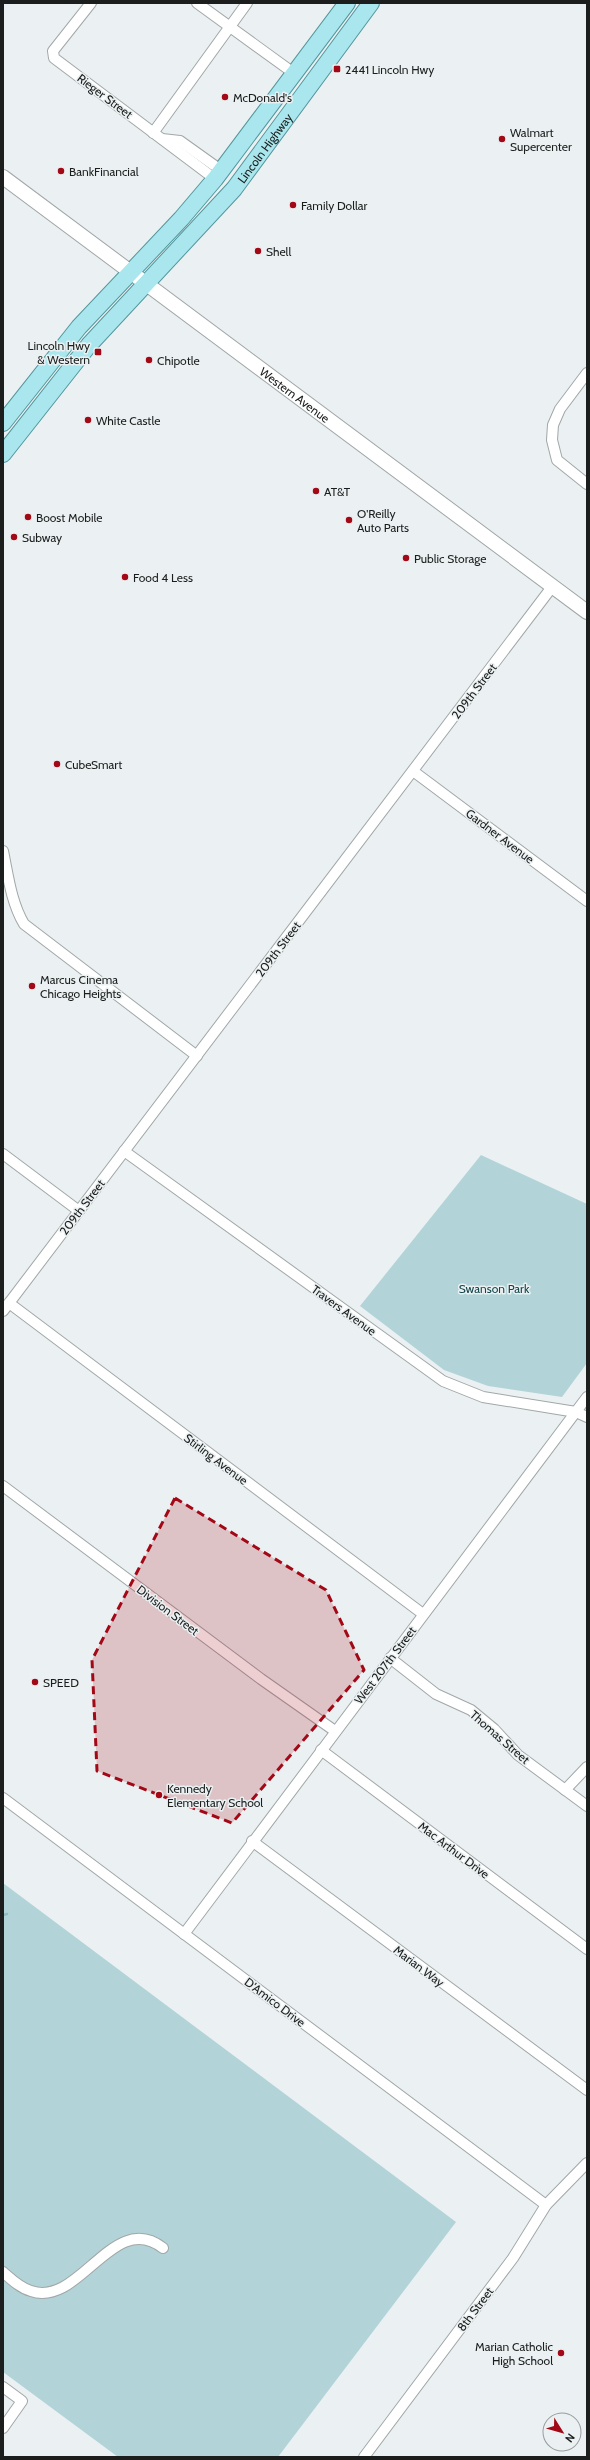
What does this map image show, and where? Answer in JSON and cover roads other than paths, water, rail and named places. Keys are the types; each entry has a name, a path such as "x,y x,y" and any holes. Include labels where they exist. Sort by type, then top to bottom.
{"main road":[{"name":"Lincoln Highway","path":"3,423 64,344 218,175 347,3"},
{"name":"Lincoln Highway","path":"3,454 86,348 234,189 371,3"},
{"name":"Western Avenue","path":"3,177 587,612"}],"street":[{"name":"Rieger Street","path":"91,3 53,51 54,58 161,139 180,141 218,175"},
{"path":"197,3 295,74"},
{"path":"153,132 247,3"},
{"path":"587,373 560,409 553,425 552,440 557,460 587,484"},
{"name":"209th Street","path":"6,1307 552,587"},
{"name":"Gardner Avenue","path":"413,771 587,901"},
{"path":"3,850 13,899 18,914 24,924 197,1056"},
{"name":"Travers Avenue","path":"124,1151 443,1381 483,1397 576,1412 587,1417"},
{"path":"3,1154 79,1211"},
{"name":"Stirling Avenue","path":"6,1307 423,1614"},
{"name":"West 207th Street","path":"184,1934 252,1841 587,1397"},
{"name":"Division Street","path":"3,1486 260,1679 335,1731"},
{"name":"Thomas Street","path":"390,1658 436,1694 470,1710 494,1730 518,1755 587,1806"},
{"name":"Mac Arthur Drive","path":"321,1750 587,1949"},
{"path":"565,1790 587,1767"},
{"name":"D'Amico Drive","path":"3,1798 546,2205"},
{"name":"Marian Way","path":"252,1841 587,2090"},
{"name":"8th Street","path":"364,2457 513,2258 546,2205 587,2163"},
{"path":"3,2272 32,2292 51,2291 82,2274 119,2243 140,2240 150,2241 162,2248"},
{"path":"3,2387 22,2401 3,2428"}],"waterway":[{"path":"3,1915 7,1914"}],"place":[{"name":"2441 Lincoln Hwy","path":"337,69"},
{"name":"McDonald's","path":"225,97"},
{"name":"Walmart Supercenter","path":"502,139"},
{"name":"BankFinancial","path":"61,171"},
{"name":"Family Dollar","path":"293,205"},
{"name":"Shell","path":"258,251"},
{"name":"Lincoln Hwy & Western","path":"98,352"},
{"name":"Chipotle","path":"149,360"},
{"name":"White Castle","path":"88,420"},
{"name":"AT&T","path":"316,491"},
{"name":"Boost Mobile","path":"28,517"},
{"name":"O'Reilly Auto Parts","path":"349,520"},
{"name":"Subway","path":"14,537"},
{"name":"Public Storage","path":"406,558"},
{"name":"Food 4 Less","path":"125,577"},
{"name":"CubeSmart","path":"57,764"},
{"name":"Marcus Cinema Chicago Heights","path":"32,986"},
{"name":"SPEED","path":"35,1682"},
{"name":"Kennedy Elementary School","path":"159,1795"},
{"name":"Marian Catholic High School","path":"561,2353"}],"park label":[{"name":"Swanson Park","path":"494,1288"}]}
